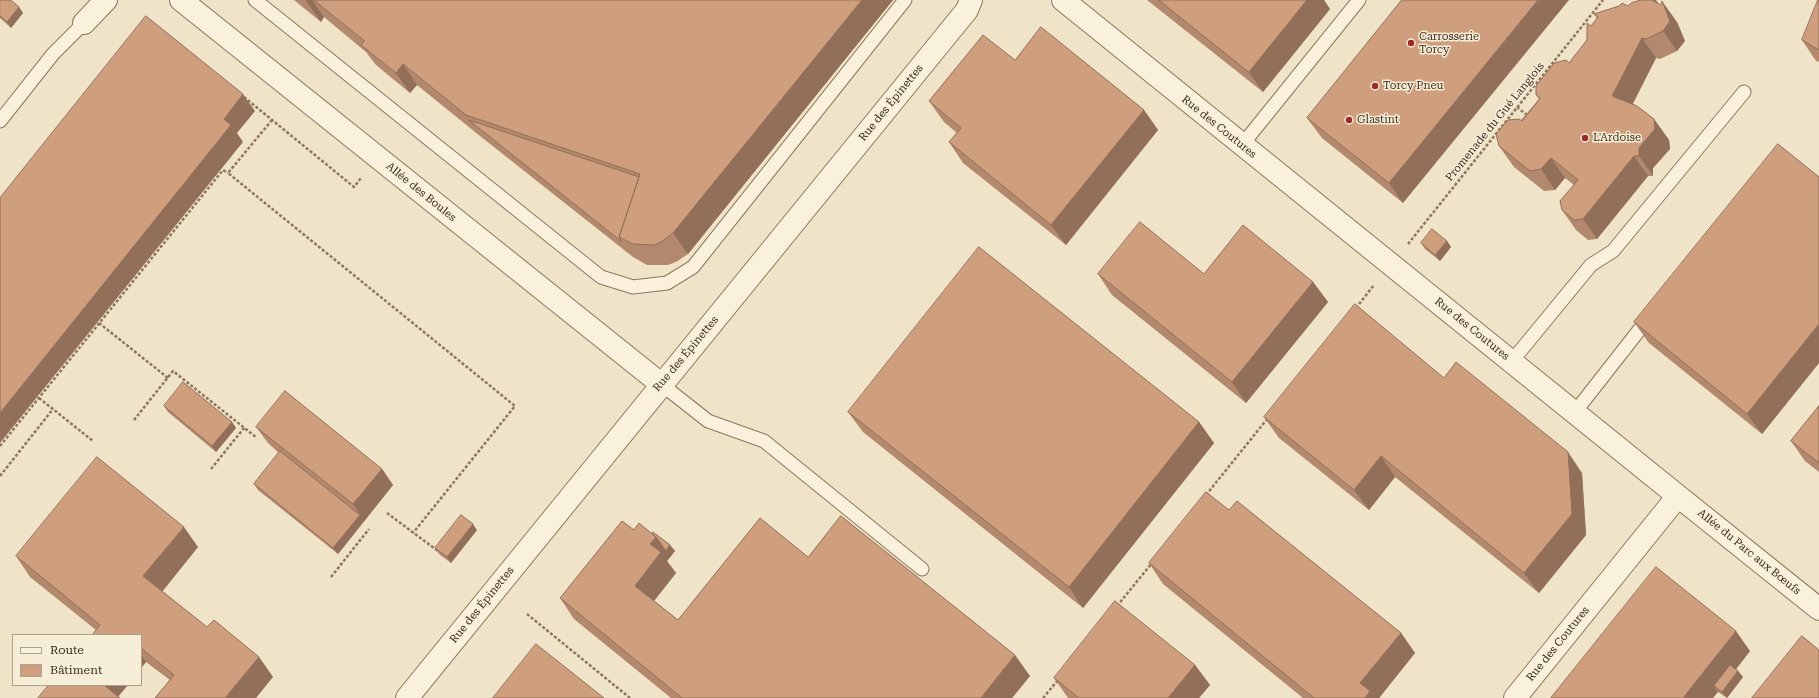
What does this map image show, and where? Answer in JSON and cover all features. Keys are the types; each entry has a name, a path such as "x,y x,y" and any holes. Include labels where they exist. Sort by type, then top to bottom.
{"street":[{"path":"84,23 106,0"},
{"name":"Allée des Boules","path":"181,0 661,384"},
{"name":"Rue des Coutures","path":"1063,0 1678,496 1515,698"},
{"name":"Rue des Épinettes","path":"407,698 661,384 974,3"},
{"name":"Allée du Parc aux Bœufs","path":"1678,496 1819,609"}],"lane":[{"path":"255,0 602,277 633,287 667,283 693,267 905,0"},
{"path":"1242,145 1359,0"},
{"path":"0,121 53,54 84,23"},
{"path":"1512,361 1591,265 1613,251 1744,92"},
{"path":"1575,412 1661,302"},
{"path":"661,384 708,421 764,441 922,569"}],"path":[{"name":"Promenade du Gué Langlois","path":"1406,246 1603,0"},
{"path":"242,95 354,187 359,181"},
{"path":"1517,107 1529,116"},
{"path":"228,173 272,120"},
{"path":"0,446 223,170 515,406 413,533"},
{"path":"1352,313 1377,282"},
{"path":"99,323 168,378"},
{"path":"134,420 173,372 257,438"},
{"path":"39,398 93,442"},
{"path":"0,476 53,409"},
{"path":"1203,499 1272,412"},
{"path":"211,469 244,428"},
{"path":"387,513 438,551"},
{"path":"331,576 368,529"},
{"path":"1113,611 1153,561"},
{"path":"526,614 630,698"},
{"path":"1043,698 1058,679"}],"building":[{"path":"0,0 11,0 19,7 7,22 0,16"},
{"path":"314,0 862,0 673,233 661,242 654,245 633,244 619,237 640,174 466,115 403,64 396,73 361,45 364,41"},
{"path":"1159,0 1307,0 1249,72"},
{"path":"1402,0 1538,0 1389,183 1307,118"},
{"path":"1641,0 1652,0 1661,5 1662,1 1670,21 1663,31 1646,39 1642,38 1612,96 1637,106 1654,119 1655,129 1639,148 1639,156 1634,156 1583,219 1574,220 1562,210 1560,201 1578,180 1551,158 1541,169 1530,171 1499,146 1496,134 1508,120 1519,119 1522,121 1532,109 1540,98 1536,95 1536,86 1554,63 1566,60 1569,63 1587,40 1587,23 1591,26 1598,17 1594,14 1619,6 1622,3 1628,6 1631,3"},
{"path":"1819,0 1819,50 1802,40"},
{"path":"146,16 243,94 224,119 231,125 0,413 0,198"},
{"path":"1041,27 1144,110 1051,225 949,142 961,128 929,101 983,35 1015,60"},
{"path":"469,120 639,177 619,237 621,241"},
{"path":"1778,144 1819,177 1819,324 1747,414 1634,322"},
{"path":"1140,222 1204,274 1243,225 1313,282 1232,382 1098,274"},
{"path":"1432,229 1447,241 1435,255 1421,243"},
{"path":"979,247 1199,422 1069,587 848,412"},
{"path":"1355,304 1444,378 1456,362 1568,452 1572,514 1524,573 1381,456 1354,490 1264,417"},
{"path":"183,382 232,422 212,446 164,406"},
{"path":"285,391 382,469 353,504 256,427"},
{"path":"1819,406 1819,463 1791,441"},
{"path":"280,451 360,515 333,548 254,484"},
{"path":"97,457 184,527 143,576 207,627 214,620 259,657 225,698 155,698 174,675 142,649 142,634 93,634 100,625 16,556"},
{"path":"1206,492 1229,510 1237,501 1401,633 1360,683 1370,691 1365,698 1314,698 1149,563"},
{"path":"461,515 473,524 447,557 435,548"},
{"path":"841,516 1015,655 981,698 682,698 560,598 622,521 634,530 639,523 656,537 650,544 661,552 635,586 678,620 760,518 808,557"},
{"path":"653,532 670,545 666,551 652,534"},
{"path":"1656,567 1736,631 1683,698 1551,698"},
{"path":"1115,601 1195,665 1168,698 1079,698 1054,678"},
{"path":"1802,636 1819,650 1819,698 1752,698"},
{"path":"536,644 604,698 493,698"},
{"path":"1730,665 1738,671 1722,692 1714,686"},
{"path":"48,686 105,686 120,698 38,698"}],"place":[{"name":"Carrosserie Torcy","path":"1411,43"},
{"name":"Torcy Pneu","path":"1375,86"},
{"name":"Glastint","path":"1349,120"},
{"name":"L'Ardoise","path":"1585,138"}]}
